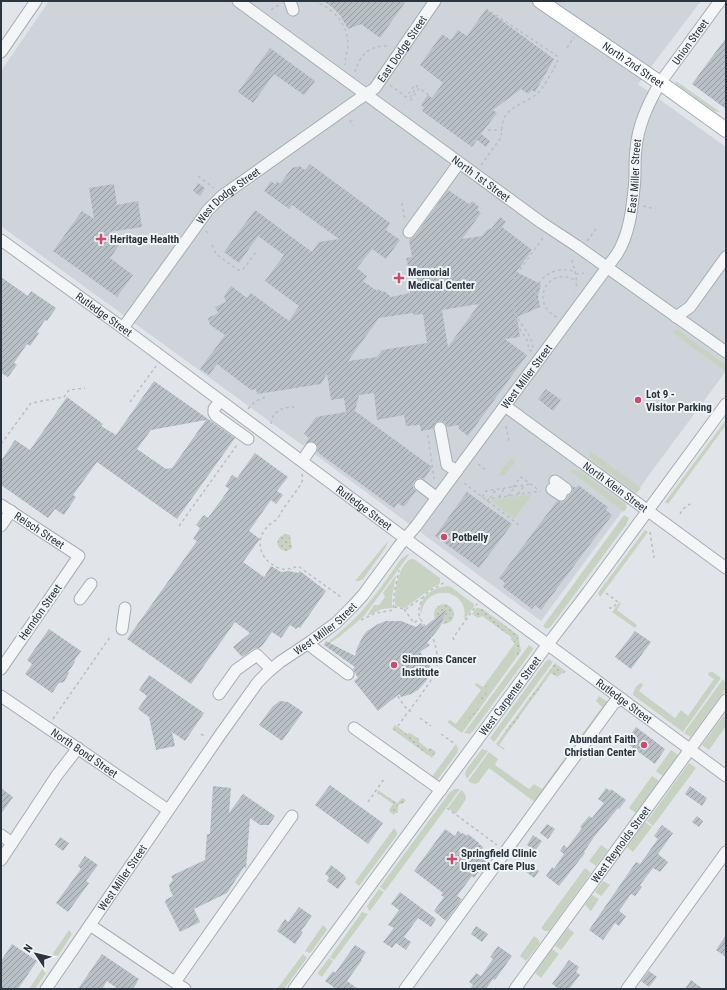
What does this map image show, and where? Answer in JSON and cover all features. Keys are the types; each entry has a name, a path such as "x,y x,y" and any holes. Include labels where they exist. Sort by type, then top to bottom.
{"main road":[{"name":"North 2nd Street","path":"540,1 726,130"}],"street":[{"path":"1,52 36,1"},
{"name":"North 1st Street","path":"238,1 542,223 577,246 726,352"},
{"name":"East Dodge Street","path":"366,94 375,88 435,1"},
{"name":"Union Street","path":"660,83 720,1"},
{"name":"East Miller Street","path":"607,268 620,250 624,239 634,194 638,132 643,115 651,97 660,83"},
{"name":"West Dodge Street","path":"123,328 208,210 221,197 366,94"},
{"path":"408,232 459,163"},
{"name":"Rutledge Street","path":"1,240 123,328 726,776"},
{"path":"676,317 690,307 726,257"},
{"name":"West Miller Street","path":"46,989 168,810 258,682 280,662 308,644 336,623 363,595 437,498 607,268"},
{"path":"220,401 214,409 214,413 244,440"},
{"name":"West Carpenter Street","path":"294,989 726,404"},
{"name":"North Klein Street","path":"505,406 726,568"},
{"path":"440,428 447,465 457,471"},
{"path":"302,461 311,448"},
{"path":"420,485 437,498"},
{"name":"Reisch Street","path":"1,504 79,556"},
{"path":"1,526 11,511"},
{"name":"Herndon Street","path":"1,668 79,556"},
{"path":"122,629 126,608"},
{"path":"308,644 348,674"},
{"path":"219,694 236,670 258,655 271,669"},
{"name":"North Bond Street","path":"1,696 168,810"},
{"path":"405,989 614,703 622,698"},
{"name":"West Reynolds Street","path":"515,989 726,700"},
{"path":"354,728 441,790"},
{"path":"1,860 57,775 78,748"},
{"path":"175,982 292,816"},
{"path":"1,835 12,843"},
{"path":"627,989 726,852"},
{"path":"90,925 185,989"}],"path":[{"path":"314,1 322,4 334,12 345,28 348,43 345,65"},
{"path":"270,10 275,7 289,5"},
{"path":"480,166 500,139 506,114 539,92 559,59 557,56 487,9"},
{"path":"567,48 574,37"},
{"path":"355,72 359,61 368,51 373,48 389,46"},
{"path":"390,85 406,97 415,85 417,86 408,99 411,100 419,88 430,96"},
{"path":"350,120 353,126"},
{"path":"488,130 502,130"},
{"path":"198,176 214,188"},
{"path":"402,203 405,218"},
{"path":"643,206 655,209"},
{"path":"587,241 596,229"},
{"path":"206,231 209,235"},
{"path":"514,315 517,316 530,335 534,348 532,351 529,350 527,340 516,323 514,315 511,289 513,279 543,238"},
{"path":"212,245 216,254 238,270 242,270 256,252"},
{"path":"573,260 572,262 577,281 576,294"},
{"path":"537,307 536,291 539,284 546,276 555,271 565,269 576,273 584,273"},
{"path":"559,317 549,311 544,305 543,293 545,287 550,281 560,276 569,277 577,281"},
{"path":"539,284 545,287"},
{"path":"130,402 156,366"},
{"path":"1,444 30,403 64,397 68,390 85,388"},
{"path":"248,409 260,398 266,397"},
{"path":"271,424 271,420 278,410 281,408 294,407"},
{"path":"506,426 509,441"},
{"path":"428,435 434,479"},
{"path":"179,526 244,440"},
{"path":"478,464 487,471"},
{"path":"302,474 303,479 301,484 276,520 268,526 261,535 261,549 267,560 273,566 289,570 298,566 341,597"},
{"path":"489,498 508,496 540,491 520,477 508,496"},
{"path":"464,483 519,525"},
{"path":"482,497 486,491 531,484"},
{"path":"518,494 524,486"},
{"path":"499,497 505,488"},
{"path":"487,500 496,490"},
{"path":"680,514 683,509 693,502"},
{"path":"650,532 654,558"},
{"path":"361,620 376,613 394,610 394,594 399,570"},
{"path":"398,726 410,711 435,673 437,666 437,654 431,635 420,618 420,605 428,592 442,585 446,580"},
{"path":"606,593 618,602 613,608 609,608"},
{"path":"394,607 406,609 424,597"},
{"path":"453,638 477,604"},
{"path":"404,609 414,622 420,618"},
{"path":"431,635 435,636"},
{"path":"53,719 110,637"},
{"path":"563,673 566,670"},
{"path":"398,696 404,706 410,711"},
{"path":"420,718 431,726"},
{"path":"201,734 207,738"},
{"path":"441,734 455,744"},
{"path":"368,802 384,779"},
{"path":"447,808 506,850"}],"shaded area":[{"name":"Memorial Medical Center","path":"49,1 701,1 638,84 726,147 726,371 541,621 1,226 1,71"}],"green space":[{"path":"676,81 720,112 714,111 675,83"},
{"path":"678,330 726,365 726,372 672,332"},
{"path":"726,420 726,425 668,504 665,502"},
{"path":"590,451 641,488 637,493 592,460 589,455"},
{"path":"512,459 515,463 504,475 499,476 504,466"},
{"path":"574,470 581,472 623,503 627,507 624,512 570,471"},
{"path":"533,494 514,519 490,500"},
{"path":"624,515 629,518 626,525 552,625 546,629 543,626"},
{"path":"645,530 648,532 600,597 598,593"},
{"path":"285,534 290,535 292,548 287,551 280,548 277,544 279,538"},
{"path":"388,541 386,547 363,579 355,581"},
{"path":"408,554 409,555 364,616 339,637 325,646 361,612 401,559"},
{"path":"411,559 414,559 440,578 440,583 405,608 395,606 396,587 400,573 403,567"},
{"path":"396,575 392,597 392,608 382,609 367,616 374,605 379,605 385,597 383,593"},
{"path":"448,586 474,604 464,620 464,609 461,601 455,596 447,593 439,593 431,597 425,604 421,614 421,603 427,594 442,587"},
{"path":"620,602 621,603 617,610 637,625 635,628 612,612"},
{"path":"444,604 451,607 454,614 451,621 444,624 437,621 434,614 437,607"},
{"path":"476,608 484,610 518,635 521,651 516,658 515,643 511,640 511,637 482,616 478,618 472,614"},
{"path":"515,643 516,658 462,733 448,723 448,721 450,720 456,724 481,690 475,685 476,683 483,687"},
{"path":"529,645 533,648 532,651 473,731 470,734 464,733"},
{"path":"549,659 553,662 494,742 490,738 546,661"},
{"path":"555,663 564,670 557,677 551,673 499,745 505,749 504,750 496,744"},
{"path":"713,672 721,678 683,732 633,695 637,686 642,683 643,685 639,691 675,718 681,710 688,716 714,679 709,676 708,673"},
{"path":"723,679 726,684 725,690 691,737 684,733"},
{"path":"486,686 488,689 478,710 475,714 459,725 459,722 475,707"},
{"path":"599,696 609,703 536,803 489,768 478,783 474,784 468,781 489,752 498,759 495,765 529,789 534,784 542,789 602,707 596,701"},
{"path":"726,712 726,726 709,750 702,745"},
{"path":"395,725 407,734 410,733 419,739 419,742 428,749 431,748 436,752 432,758 392,729"},
{"path":"456,744 458,749 457,753 438,779 431,778"},
{"path":"482,749 488,751 467,779 465,775 466,770"},
{"path":"671,750 678,755 663,776 656,771"},
{"path":"689,763 696,768 653,826 647,821"},
{"path":"652,776 659,781 636,813 629,808"},
{"path":"455,789 460,789 385,891 380,887 450,792"},
{"path":"378,790 397,803 402,798 406,800 404,803 398,805 398,813 395,813 394,815 390,812 389,810 393,804 377,793"},
{"path":"461,790 465,794 466,799 456,814 448,808"},
{"path":"645,822 652,827 633,852 627,847"},
{"path":"394,828 397,835 359,886 355,882"},
{"path":"601,845 608,850 596,866 589,861"},
{"path":"585,868 591,873 549,931 545,931 541,928"},
{"path":"603,881 610,885 601,896 595,892"},
{"path":"379,889 384,892 370,911 367,906"},
{"path":"592,895 599,899 591,911 585,905"},
{"path":"362,912 368,914 334,960 330,957"},
{"path":"323,925 327,930 311,952 309,953 305,951"},
{"path":"568,928 574,933 561,950 555,946"},
{"path":"69,930 72,934 58,956 52,955"},
{"path":"534,936 540,943 526,961 520,956"},
{"path":"552,949 559,954 541,978 535,973"},
{"path":"303,954 307,958 284,989 277,989"},
{"path":"329,958 333,961 322,977 318,973"},
{"path":"43,968 46,973 35,989 29,989"}],"building":[{"path":"324,1 406,1 380,38 361,24 348,29 340,15"},
{"path":"486,9 554,59 535,92 532,90 528,94 521,89 493,110 497,113 481,134 490,141 486,147 477,140 472,147 422,111 424,108 421,105 428,95 432,98 443,83 420,65 442,34 451,40 458,30 467,36"},
{"path":"726,38 726,109 692,84"},
{"path":"270,48 315,81 304,95 274,74 253,103 238,92"},
{"path":"310,164 390,223 386,230 400,240 386,259 372,249 357,268 367,276 363,281 377,291 378,289 383,292 384,291 391,297 410,293 410,291 419,290 415,266 408,266 406,258 412,257 409,240 415,236 448,190 469,204 472,201 479,207 477,210 481,213 462,239 482,236 486,231 490,228 491,229 500,217 506,222 502,227 532,250 516,272 541,284 538,296 540,307 517,317 520,337 505,339 527,355 468,436 459,429 458,425 447,427 442,421 436,422 433,429 421,431 420,425 406,426 404,415 377,420 374,393 359,395 355,411 432,467 424,479 418,478 414,481 413,487 416,491 404,507 398,503 394,508 317,452 318,448 315,443 311,441 305,444 309,438 304,434 316,417 346,412 344,398 331,400 327,374 321,384 257,394 256,389 251,390 217,364 209,375 200,369 225,335 210,325 208,318 218,313 215,307 226,302 224,296 231,286 247,298 251,293 289,321 299,306 265,281 284,255 258,236 239,263 224,252 255,210 312,252 319,242 339,239 292,205 289,209 264,191 271,181 275,184 277,181 280,184 292,168 300,166 305,170","holes":["479,304 448,347 442,310","413,313 413,315 423,314 427,343 382,350 377,357 348,361 379,318"]},
{"path":"198,183 205,188 200,196 193,191"},
{"path":"114,184 117,205 138,201 142,227 109,232 122,241 110,258 133,275 117,297 53,251 82,211 94,219 89,188"},
{"path":"1,277 28,296 31,291 56,308 47,321 45,320 37,332 39,333 30,346 27,344 14,363 17,365 8,377 1,373"},
{"path":"154,381 235,438 177,519 97,462 73,495 76,497 64,515 55,509 48,518 1,485 1,461 15,440 30,450 67,397 103,424 101,426 116,435","holes":["206,420 172,468 166,469 137,449 151,430"]},
{"path":"546,389 561,400 553,411 538,399"},
{"path":"255,453 288,477 277,491 283,495 276,504 271,500 249,531 260,539 243,562 264,577 271,566 281,572 289,571 298,573 300,571 326,591 300,628 298,627 296,629 290,625 281,638 272,632 262,646 253,649 242,657 233,647 250,633 235,622 191,684 127,639 197,541 193,539 200,528 196,525 204,515 208,518 229,489 225,486 232,475 237,478"},
{"path":"578,485 608,507 606,510 612,515 541,610 535,605 532,609 503,587 505,583 499,578 557,501 561,502 567,499 572,493 572,486 576,488"},
{"path":"467,492 512,524 479,568 435,536"},
{"name":"Simmons Cancer Institute","path":"446,610 440,627 427,643 430,645 420,652 432,668 427,680 418,690 401,697 399,694 378,711 354,681 358,678 353,669 355,667 324,645 326,641 355,656 363,636 367,631 378,624 386,621 401,621 416,627 421,623 424,627"},
{"path":"49,629 81,651 74,661 75,662 68,672 69,673 64,682 59,683 52,693 25,674 32,664 27,660"},
{"path":"635,631 651,642 631,669 615,657"},
{"path":"149,675 204,713 185,741 172,732 175,746 156,750 149,717 138,709 147,696 139,690"},
{"path":"280,701 288,702 303,712 282,741 259,725 273,706"},
{"path":"636,727 665,749 655,764 625,742"},
{"path":"330,785 383,823 368,844 315,805"},
{"path":"213,786 231,788 229,813 243,794 275,816 269,825 260,825 250,818 246,868 244,867 227,893 194,909 200,922 180,932 165,900 173,896 169,885 173,880 171,876 205,860 207,834 210,834"},
{"path":"690,786 707,798 702,806 685,794"},
{"path":"1,788 13,797 1,814"},
{"path":"606,788 610,791 611,789 626,800 594,837 584,852 585,853 559,886 546,876 552,867 554,869 564,854 560,851 564,845 567,848 589,816 592,818 604,803 598,799"},
{"path":"697,816 703,821 699,827 692,822"},
{"path":"547,824 555,829 548,839 540,833"},
{"path":"662,825 673,833 658,854 668,862 660,872 653,868 640,885 642,887 635,896 631,894 619,911 626,916 619,926 615,923 603,940 589,930 636,862 640,864 658,839 654,836"},
{"path":"445,829 455,836 458,831 467,836 468,834 483,847 482,849 486,852 483,856 488,859 474,878 472,876 457,896 462,899 446,921 434,911 444,897 441,895 443,893 414,871"},
{"path":"533,835 542,841 535,851 527,845"},
{"path":"60,837 69,843 63,851 55,845"},
{"path":"85,856 98,865 86,881 89,883 68,912 56,903 81,869 78,866"},
{"path":"530,864 539,871 534,878 525,871"},
{"path":"331,865 346,878 338,889 327,881 329,877 325,874"},
{"path":"400,892 436,919 431,927 418,918 404,937 411,942 406,950 396,943 392,948 383,942 394,928 388,925 399,910 391,904"},
{"path":"299,907 312,916 301,931 303,932 295,944 277,931 285,919 288,922"},
{"path":"476,926 488,934 482,942 471,934"},
{"path":"726,935 726,957 716,950"},
{"path":"12,944 37,961 18,989 1,989 1,961"},
{"path":"355,945 366,952 347,981 358,989 336,989 325,981 333,971 335,973"},
{"path":"498,946 512,956 495,980 493,979 486,989 470,989 473,985 469,982 476,973 481,976 493,959 490,957"},
{"path":"102,954 139,979 133,989 118,989 107,981 102,989 78,989"},
{"path":"569,960 579,967 576,972 580,975 569,989 559,989 552,984"},
{"path":"649,971 657,977 649,987 641,981"},
{"path":"691,980 703,989 685,989"}],"place":[{"name":"Heritage Health","path":"101,239"},
{"name":"Memorial Medical Center","path":"399,278"},
{"name":"Lot 9 - Visitor Parking","path":"638,400"},
{"name":"Potbelly","path":"444,537"},
{"name":"Simmons Cancer Institute","path":"394,665"},
{"name":"Abundant Faith Christian Center","path":"644,745"},
{"name":"Springfield Clinic Urgent Care Plus","path":"452,859"}]}
